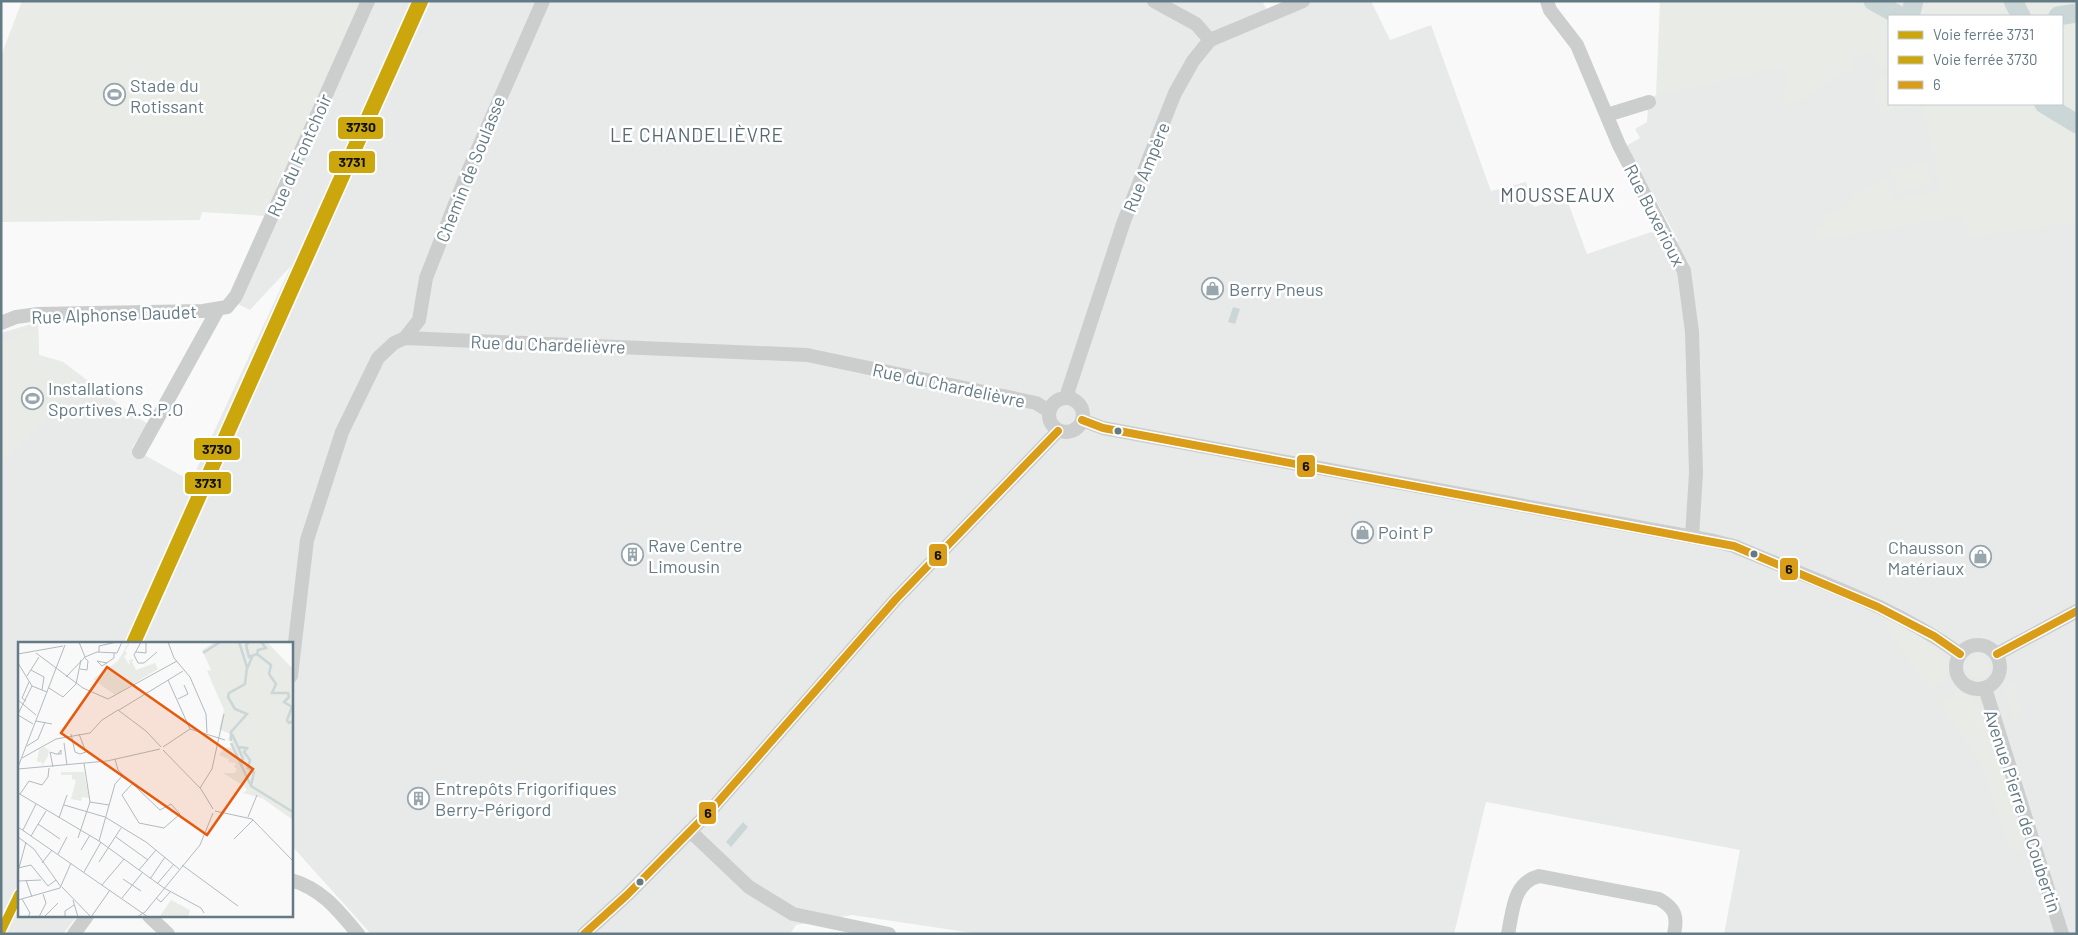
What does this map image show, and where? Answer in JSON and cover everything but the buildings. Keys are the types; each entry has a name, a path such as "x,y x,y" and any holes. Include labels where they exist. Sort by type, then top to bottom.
{"street":[{"name":"Rue du Fontchoir","path":"140,452 222,309 236,296 368,1"},
{"name":"Chemin de Soulasse","path":"405,338 418,320 426,278 466,176 542,1"},
{"path":"1154,1 1196,24 1210,40"},
{"name":"Rue Ampère","path":"1070,398 1068,391 1124,221 1176,93 1193,61 1210,40 1303,1"},
{"name":"Rue Buxerioux","path":"1547,1 1550,10 1577,46 1619,145 1684,271 1690,314 1694,400 1696,473 1692,537"},
{"path":"1607,115 1649,102"},
{"name":"Rue Alphonse Daudet","path":"1,323 16,317 38,314 222,309"},
{"name":"Rue du Chardelièvre","path":"405,338 807,355 1036,404 1049,411"},
{"path":"292,668 307,540 342,432 378,358 394,343 405,338"},
{"path":"1070,398 1075,400 1082,409 1082,420 1076,429 1070,432 1058,431 1052,425 1049,411 1059,399 1070,398"},
{"path":"1082,420 1103,428 1223,452 1734,546 1885,608 1920,626 1960,654 1965,649 1978,644 1992,649 1997,654 2077,611"},
{"path":"584,934 634,888 690,831 896,599 1058,431"},
{"name":"Avenue Pierre de Coubertin","path":"1960,654 1956,666 1959,679 1970,688 1985,688 1991,685 1999,674 2000,661 1997,654"},
{"name":"Avenue Pierre de Coubertin","path":"1985,688 2062,934"},
{"path":"690,831 749,887 793,914 873,933 890,934"},
{"path":"1508,934 1518,890 1530,878 1539,876 1659,899 1673,911 1677,921 1674,934"},
{"path":"292,880 323,895 358,934"},
{"path":"75,933 86,918"},
{"path":"151,918 168,934"}],"shaded area":[{"name":"Stade du Rotissant","path":"22,1 363,1 287,175 280,177 277,186 279,193 267,216 202,212 200,220 1,222 1,56"},
{"path":"373,1 1262,1 1267,10 1286,1 1371,1 1390,40 1431,25 1491,191 1526,182 1534,207 1566,197 1587,254 1651,232 1679,242 1626,146 1640,138 1635,129 1647,122 1648,107 1645,98 1873,44 1888,54 1888,105 1935,105 2077,222 2077,934 1724,934 1740,850 1486,802 1454,934 979,934 852,915 796,925 790,934 371,934 292,846 292,642 18,642 18,918 75,918 63,934 1,934 1,333 38,322 39,355 63,362 148,424 132,448 191,481 291,266 250,310 236,303"},
{"path":"1660,1 2077,1 2077,222 1970,236 1962,215 1817,240 1816,232 1823,226 1824,215 1845,207 1859,192 1887,178 1892,201 1941,190 1935,156 1921,105 2063,105 2063,15 1888,15 1888,69 1878,70 1876,54 1852,55 1853,70 1845,71 1798,102 1789,104 1781,101 1789,85 1785,65 1656,96"},
{"path":"1882,75 1888,75 1888,105 1914,106 1880,114 1875,88 1878,79"},
{"path":"1927,162 1931,184 1898,192 1892,170"},
{"path":"1233,307 1240,309 1235,324 1228,322"},
{"name":"Installations Sportives A.S.P.O","path":"38,326 39,355 63,362 81,376 45,420 1,463 1,343"},
{"path":"1891,619 1927,640 1942,654 1948,673 1944,680 1930,690 1891,634 1892,629 1883,625 1884,621"},
{"path":"1973,656 1981,656 1988,663 1988,671 1981,678 1973,678 1966,671 1966,663"},
{"path":"2014,681 2020,715 2014,717 2005,693 2009,684"},
{"path":"1956,693 1969,696 1985,713 1982,717 1986,725 1990,727 2029,843 2023,851 2010,849 1982,764 1940,703"},
{"path":"743,822 748,827 731,847 726,842"}],"waterway":[{"path":"1873,1 1898,15"},
{"path":"1910,15 1914,1"},
{"path":"2013,1 2020,15"},
{"path":"2063,15 2077,13"},
{"path":"2046,105 2077,124"}],"rail line":[{"name":"3730","path":"131,642 417,1"},
{"name":"3731","path":"137,642 424,1"},
{"name":"3730","path":"1,931 18,896"}],"transit line":[{"name":"6","path":"1082,420 1103,428 1734,546 1878,607 1934,636 1960,654"},
{"name":"6","path":"584,934 627,895 712,809 896,599 1058,431"},
{"name":"6","path":"1997,654 2077,611"}],"place":[{"name":"Stade du Rotissant","path":"114,95"},
{"name":"Berry Pneus","path":"1213,289"},
{"name":"Installations Sportives A.S.P.O","path":"32,398"},
{"name":"Point P","path":"1362,532"},
{"name":"Rave Centre Limousin","path":"632,555"},
{"name":"Chausson Matériaux","path":"1980,557"},
{"name":"Entrepôts Frigorifiques Berry-Périgord","path":"419,798"}],"district":[{"name":"LE CHANDELIÈVRE","path":"697,134"},
{"name":"MOUSSEAUX","path":"1558,194"}]}
